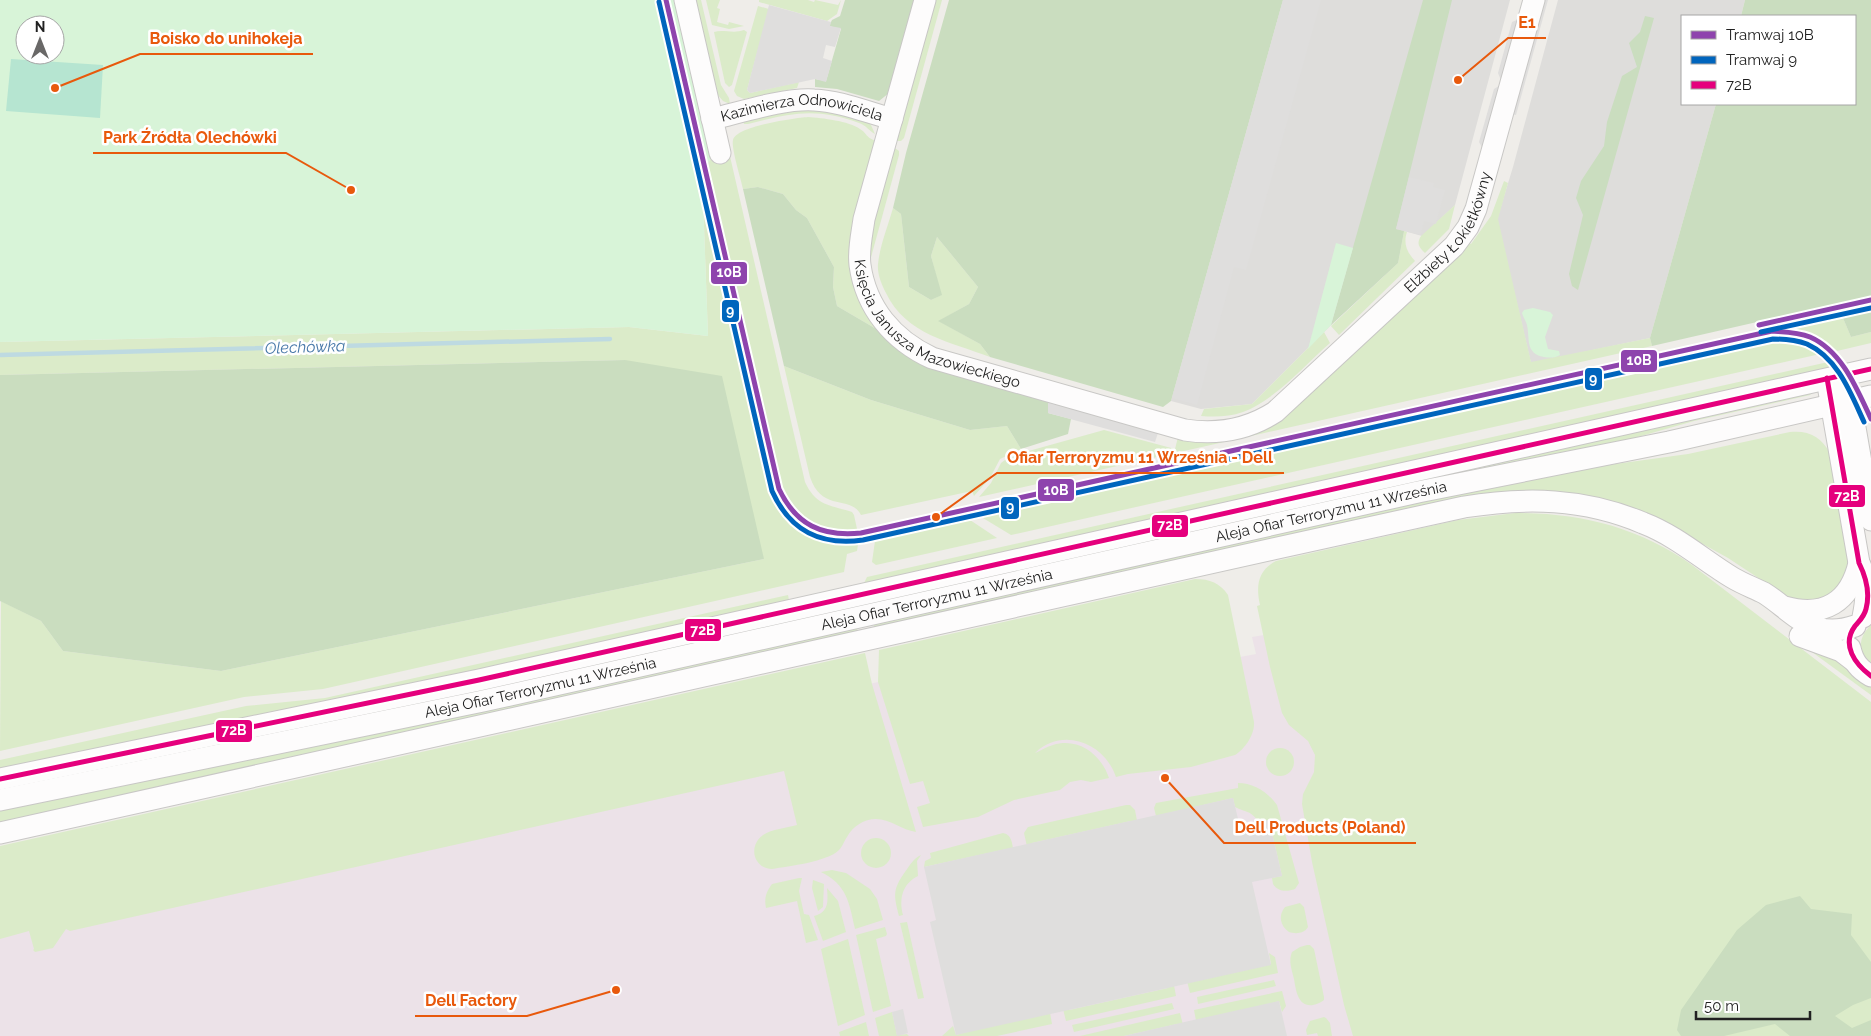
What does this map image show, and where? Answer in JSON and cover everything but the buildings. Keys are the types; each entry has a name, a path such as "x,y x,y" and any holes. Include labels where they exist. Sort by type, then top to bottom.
{"street":[{"name":"Kazimierza Odnowiciela","path":"685,0 720,153"},
{"name":"Księcia Janusza Mazowieckiego","path":"925,0 864,219 860,242 860,264 865,287 871,302 888,328 907,344 932,358 952,365 1185,430 1216,432 1237,429 1251,425 1275,412"},
{"name":"Elżbiety Łokietkówny","path":"1275,412 1447,252 1468,227 1476,209 1534,0"},
{"name":"Kazimierza Odnowiciela","path":"712,119 794,100 812,99 828,101 892,119"},
{"name":"Aleja Ofiar Terroryzmu 11 Września","path":"0,779 479,680 1871,368"},
{"path":"1836,376 1841,403 1871,520"},
{"name":"Aleja Ofiar Terroryzmu 11 Września","path":"0,800 483,701 1418,492 1669,442 1871,396"},
{"path":"1841,403 1859,563 1864,572 1867,589 1863,619 1850,637 1850,649 1854,661"},
{"path":"0,833 1301,543 1494,502 1556,501 1615,513 1669,535 1734,579 1764,594 1819,629 1839,631 1863,619"},
{"path":"1782,606 1803,611 1815,610 1836,603 1852,585 1859,563"},
{"path":"1734,579 1756,603 1788,628 1811,640 1841,651 1854,661 1861,670 1871,676"}],"shaded area":[{"path":"1283,0 1510,0 1455,205 1422,236 1404,231 1398,263 1331,325 1252,404 1201,409 1171,401"},
{"path":"1283,0 1321,0 1246,270 1234,267 1197,405 1172,398"},
{"path":"1543,0 1548,0 1516,115 1511,114"},
{"path":"1558,0 1745,0 1741,15 1681,15 1681,105 1716,105 1650,338 1531,363 1497,219"},
{"path":"769,5 831,22 830,26 841,28 835,47 826,45 823,58 832,61 826,82 815,79 750,93 747,90"},
{"path":"1519,19 1502,83 1498,73 1512,22"},
{"path":"1502,84 1484,151 1479,142 1494,89"},
{"path":"1409,177 1434,183 1433,187 1445,190 1436,224 1424,221 1421,235 1396,229"},
{"path":"1048,400 1159,430 1155,442 1048,413"},
{"path":"1264,635 1663,1036 0,1036 0,884 531,760 878,682 1240,657 1256,654 1252,637"},
{"path":"1233,798 1240,827 1269,820 1282,876 1252,882 1271,965 956,1035 930,922 936,920 924,867"},
{"path":"1279,1001 1287,1036 1124,1036 1189,1021"},
{"path":"903,1009 908,1033 897,1036 892,1012"}],"green space":[{"path":"0,0 677,0 713,156 702,171 708,336 629,327 0,342"},
{"path":"694,0 701,0 721,85 729,98 730,104 723,101 717,94"},
{"path":"706,0 720,0 717,8 720,9 717,22 728,25 729,22 744,26 729,29 712,25"},
{"path":"759,0 808,0 814,2 815,0 838,5 841,0 837,14 827,21 759,2"},
{"path":"845,0 916,0 889,93 879,101 837,89 815,87 815,79 826,81 841,29 829,26 832,20 840,16"},
{"path":"932,0 942,0 904,138 901,141 896,141"},
{"path":"949,0 1283,0 1171,401 1163,407 990,357 980,344 938,321 969,304 978,287 937,237 931,256 942,295 931,300 909,287 901,214 893,208 906,153"},
{"path":"1423,0 1452,0 1396,229 1404,231 1398,263 1331,325"},
{"path":"1745,0 1871,0 1871,296 1652,346 1650,338 1716,105 1856,105 1856,15 1741,15"},
{"path":"758,6 769,9 747,90 750,93 799,82 797,88 744,99 737,96 734,91"},
{"path":"1645,16 1654,18 1578,290 1572,286 1569,274 1583,215 1576,198 1581,181 1604,146 1607,122 1622,76 1637,67 1629,43 1640,32"},
{"path":"744,30 747,32 732,85 729,87 725,83 714,32"},
{"path":"11,59 15,59 15,65 65,65 65,63 103,65 100,118 6,111"},
{"path":"817,108 867,121 875,134 859,123 816,113 778,117 748,124 744,124 743,121 791,110"},
{"path":"808,117 828,119 855,126 876,141 858,297 870,321 878,330 837,306 833,287 834,267 807,218 796,210 783,194 758,187 743,189 733,150 733,140 737,135 755,127"},
{"path":"892,146 899,151 899,155 870,261 871,229"},
{"path":"729,152 805,482 809,490 819,500 830,506 852,512 854,515 859,538 857,551 847,554 844,572 323,689 244,697 0,751 1,601 41,621 63,651 221,671 764,559 625,360 0,375 0,342 629,327 708,336 702,171 713,156"},
{"path":"1504,181 1508,183 1498,219 1531,362 1650,338 1652,346 979,497 991,483 1001,463 1005,460 1025,452 1104,430 1175,449 1178,437 1233,439 1467,241 1471,244 1491,216"},
{"path":"758,187 783,194 796,210 807,218 834,267 833,287 837,306 878,330 1048,400 1048,413 1071,419 1068,434 1021,449 1007,426 970,430 871,400 784,366 743,189"},
{"path":"1455,205 1449,229 1425,253 1419,245 1421,236"},
{"path":"893,208 901,214 909,287 931,300 941,295 931,256 937,237 978,287 969,304 939,321 980,344 990,357 945,341 917,328 905,319 895,307 886,293 878,268 880,250"},
{"path":"1404,231 1407,232 1406,248 1415,261 1339,335 1331,326 1398,263"},
{"path":"1336,243 1353,248 1331,325 1308,349"},
{"path":"1871,303 1871,332 1851,337 1840,311"},
{"path":"1533,308 1550,312 1553,315 1545,337 1548,349 1559,351 1560,355 1544,357 1534,353 1531,349 1527,325 1522,313 1524,310"},
{"path":"1840,311 1851,337 1871,332 1871,343 1837,351 1816,335 1788,327 1787,324"},
{"path":"1324,332 1330,343 1289,382 1255,407 1238,414 1201,416 1204,409 1252,404"},
{"path":"1765,334 1799,337 1829,352 1011,535 978,515 977,510"},
{"path":"625,360 722,376 764,559 221,671 63,651 41,621 0,601 0,375"},
{"path":"1837,360 1841,365 864,583 867,577"},
{"path":"784,366 871,400 970,430 1007,426 1021,449 1000,459 990,478 974,496 972,491 861,515 850,505 829,499 821,495 815,488 810,477"},
{"path":"1812,393 1694,421 1620,442 869,606 868,601"},
{"path":"1790,432 1803,432 1814,436 1823,443 1830,453 1848,540 1848,577 1823,602 1792,600 1728,558 1663,522 1557,493 875,629 873,623 1474,489 1579,469 1688,454"},
{"path":"1515,513 1586,519 1630,532 1672,552 1692,565 1871,702 1871,1036 1353,1036 1344,1005 1312,862 1302,804 1303,794 1314,772 1315,755 1308,741 1289,725 1282,713 1257,606 1260,605 1259,580 1265,570 1276,561 1458,520"},
{"path":"970,520 997,538 876,565 872,562 875,541"},
{"path":"1195,579 1214,582 1222,587 1228,595 1254,722 1251,736 1239,752 1235,755 1191,767 1116,777 1102,755 1092,747 1081,742 1057,741 1046,745 1035,753 1062,743 1080,746 1094,755 1105,769 1109,778 1091,782 1081,780 1070,782 1060,790 1014,800 978,817 923,827 917,807 930,803 923,781 910,784 878,682 879,650"},
{"path":"788,595 789,600 477,670 0,769 0,760 246,706 325,698"},
{"path":"1871,625 1871,663 1863,654 1861,644 1864,634"},
{"path":"857,628 858,633 0,825 0,811 4,810"},
{"path":"1801,644 1818,648 1871,684 1871,695"},
{"path":"865,653 872,684 916,832 881,819 867,820 852,830 840,848 826,858 772,869 766,868 760,865 755,856 754,850 758,840 771,831 797,825 784,771 70,931 66,929 53,948 35,952 29,931 0,939 0,846"},
{"path":"1280,748 1290,752 1294,762 1290,772 1280,776 1270,772 1266,762 1270,752"},
{"path":"1238,783 1244,783 1260,789 1277,805 1299,883 1295,889 1283,891 1277,889 1273,884 1272,878 1282,876 1269,820 1259,822 1251,814 1235,807 1233,798 1156,816 1154,808 1156,803 1238,788"},
{"path":"1130,805 1135,810 1138,826 1131,821 1032,843 1028,851 1024,833 1028,827"},
{"path":"1003,833 1009,836 1014,854 1007,849 924,867 925,861 931,858 930,853"},
{"path":"876,838 886,843 891,853 886,863 876,868 866,863 861,853 866,843"},
{"path":"921,855 917,861 918,876 908,883 905,888 901,903 903,915 899,916 895,898 896,889 910,865"},
{"path":"832,870 846,873 870,889 877,899 883,920 855,929 846,895 830,877 821,872"},
{"path":"802,878 799,891 804,914 809,915 818,940 806,943 797,901 766,908 765,904 766,895 772,884"},
{"path":"813,880 824,884 823,907 818,911 812,888"},
{"path":"827,888 838,901 846,932 823,941 814,916 825,909"},
{"path":"1800,896 1811,909 1852,914 1851,935 1871,962 1871,998 1853,1005 1835,1016 1852,1028 1871,1020 1871,1036 1790,1036 1775,1024 1724,1036 1681,1036 1677,1030 1681,1010 1737,930 1766,905"},
{"path":"1300,903 1304,907 1308,927 1299,933 1289,932 1282,924 1281,913 1285,907"},
{"path":"907,922 924,998 918,999 900,923"},
{"path":"885,927 886,936 876,939 891,1006 873,1012 856,935"},
{"path":"848,939 865,1015 838,1026 821,949"},
{"path":"1307,945 1314,949 1324,997 1324,1000 1313,1005 1308,1005 1301,1001 1290,962 1292,952"},
{"path":"1269,953 1275,957 1278,973 1190,993 1186,977 1271,964"},
{"path":"1173,980 1176,996 1066,1021 1062,1005 1069,1010 1168,988"},
{"path":"1274,980 1276,986 1198,1004 1197,997"},
{"path":"1282,991 1286,1006 1282,1012 1279,1001 1197,1026 1194,1010"},
{"path":"1172,1003 1174,1009 1074,1032 1072,1025"},
{"path":"1049,1007 1052,1024 997,1036 942,1036 953,1026 956,1035"},
{"path":"892,1012 897,1035 907,1034 909,1036 879,1036 875,1018"},
{"path":"1180,1013 1184,1029 1177,1024 1124,1036 1080,1036"},
{"path":"1324,1017 1330,1023 1332,1036 1318,1036 1317,1033 1307,1035 1306,1030 1310,1021"},
{"path":"866,1022 869,1036 840,1036 839,1032"}],"waterway":[{"name":"Olechówka","path":"0,355 610,339"}],"tram line":[{"name":"10B","path":"666,0 779,489 794,512 802,520 822,530 834,533 861,533 1772,331 1805,335 1821,343 1840,361 1854,384 1871,419"},
{"name":"9","path":"659,2 772,491 779,505 797,526 820,538 847,541 863,540 1773,339 1807,344 1827,358 1842,378 1864,422"},
{"name":"10B","path":"1759,325 1871,300"},
{"name":"9","path":"1761,332 1871,308"}],"transit line":[{"name":"72B","path":"0,779 479,680 1871,369"},
{"name":"72B","path":"1827,378 1859,563 1864,574 1867,592 1865,612 1851,633 1850,647 1855,660 1871,676"}],"place":[{"name":"E1","path":"1458,80"},
{"name":"Boisko do unihokeja","path":"55,88"},
{"name":"Park Źródła Olechówki","path":"351,190"},
{"name":"Ofiar Terroryzmu 11 Września - Dell","path":"936,517"},
{"name":"Dell Products (Poland)","path":"1165,778"},
{"name":"Dell Factory","path":"616,990"}]}
